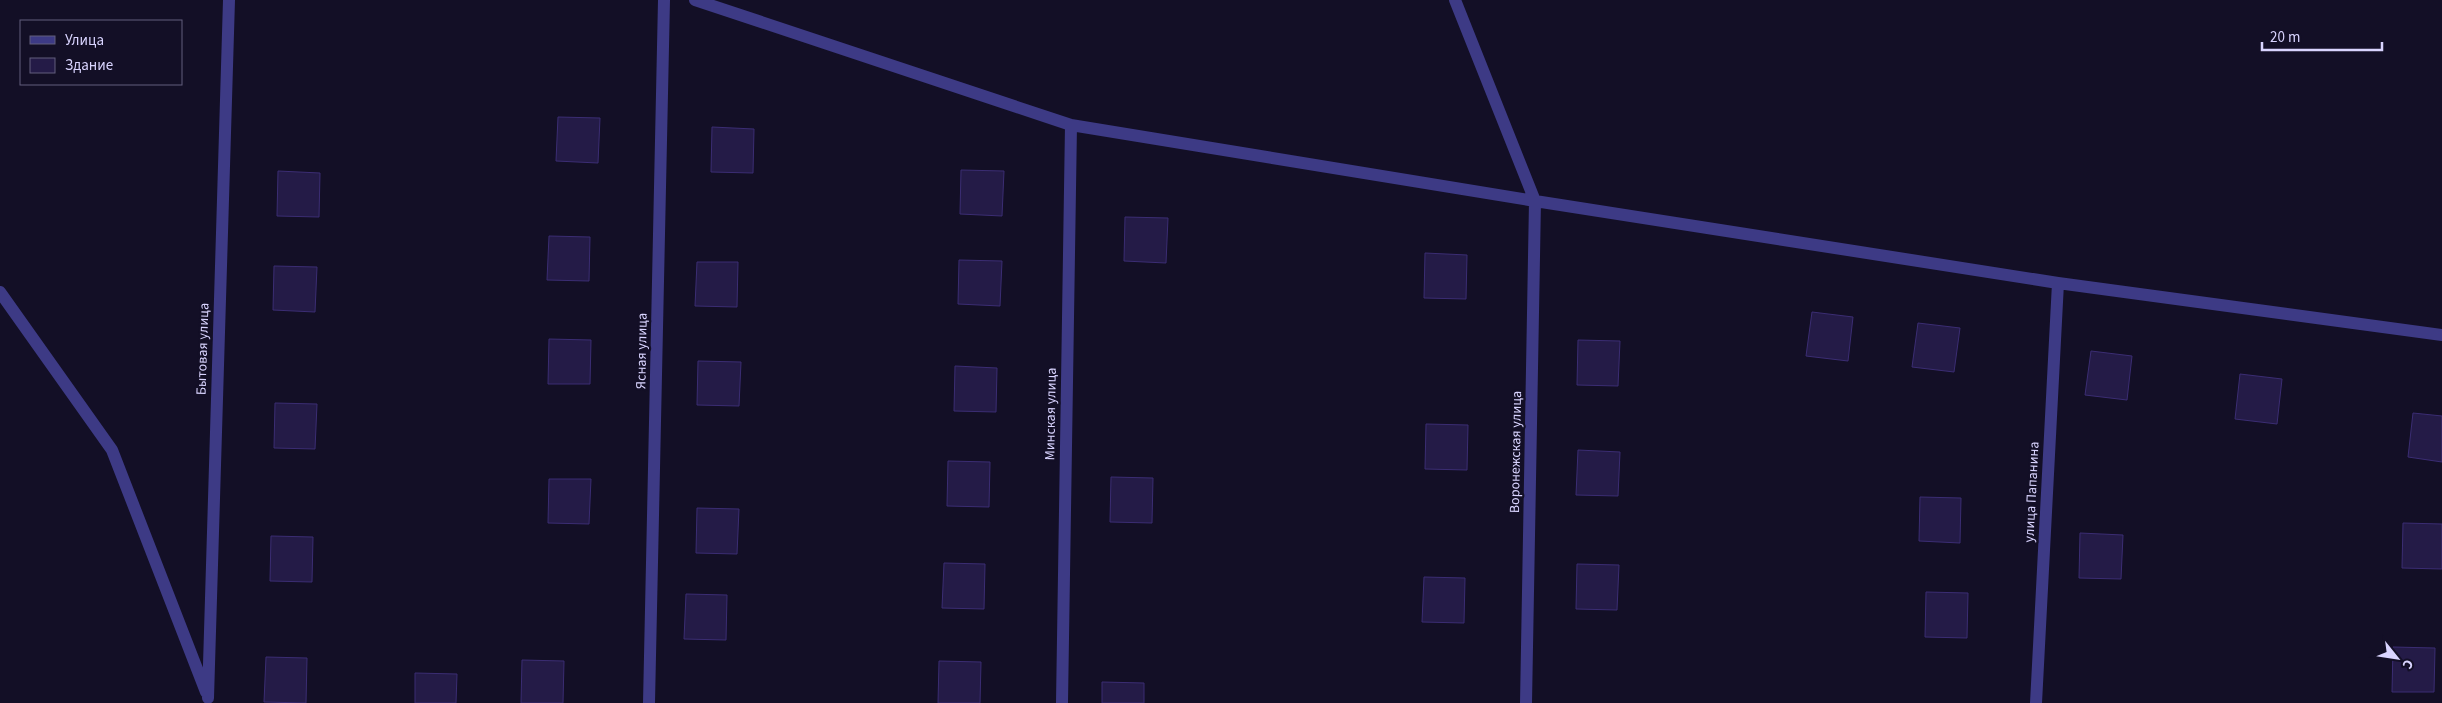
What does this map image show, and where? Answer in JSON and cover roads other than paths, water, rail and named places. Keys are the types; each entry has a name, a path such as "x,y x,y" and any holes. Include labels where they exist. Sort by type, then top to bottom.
{"street":[{"name":"Бытовая улица","path":"212,700 229,0"},
{"name":"Ясная улица","path":"649,703 664,0"},
{"path":"695,0 1071,125 1535,201 2058,283 2442,335"},
{"path":"1455,0 1535,201"},
{"name":"Минская улица","path":"1062,703 1071,125"},
{"name":"Воронежская улица","path":"1526,703 1535,201"},
{"name":"улица Папанина","path":"2036,703 2058,283"},
{"path":"0,292 112,450 212,700"}]}
